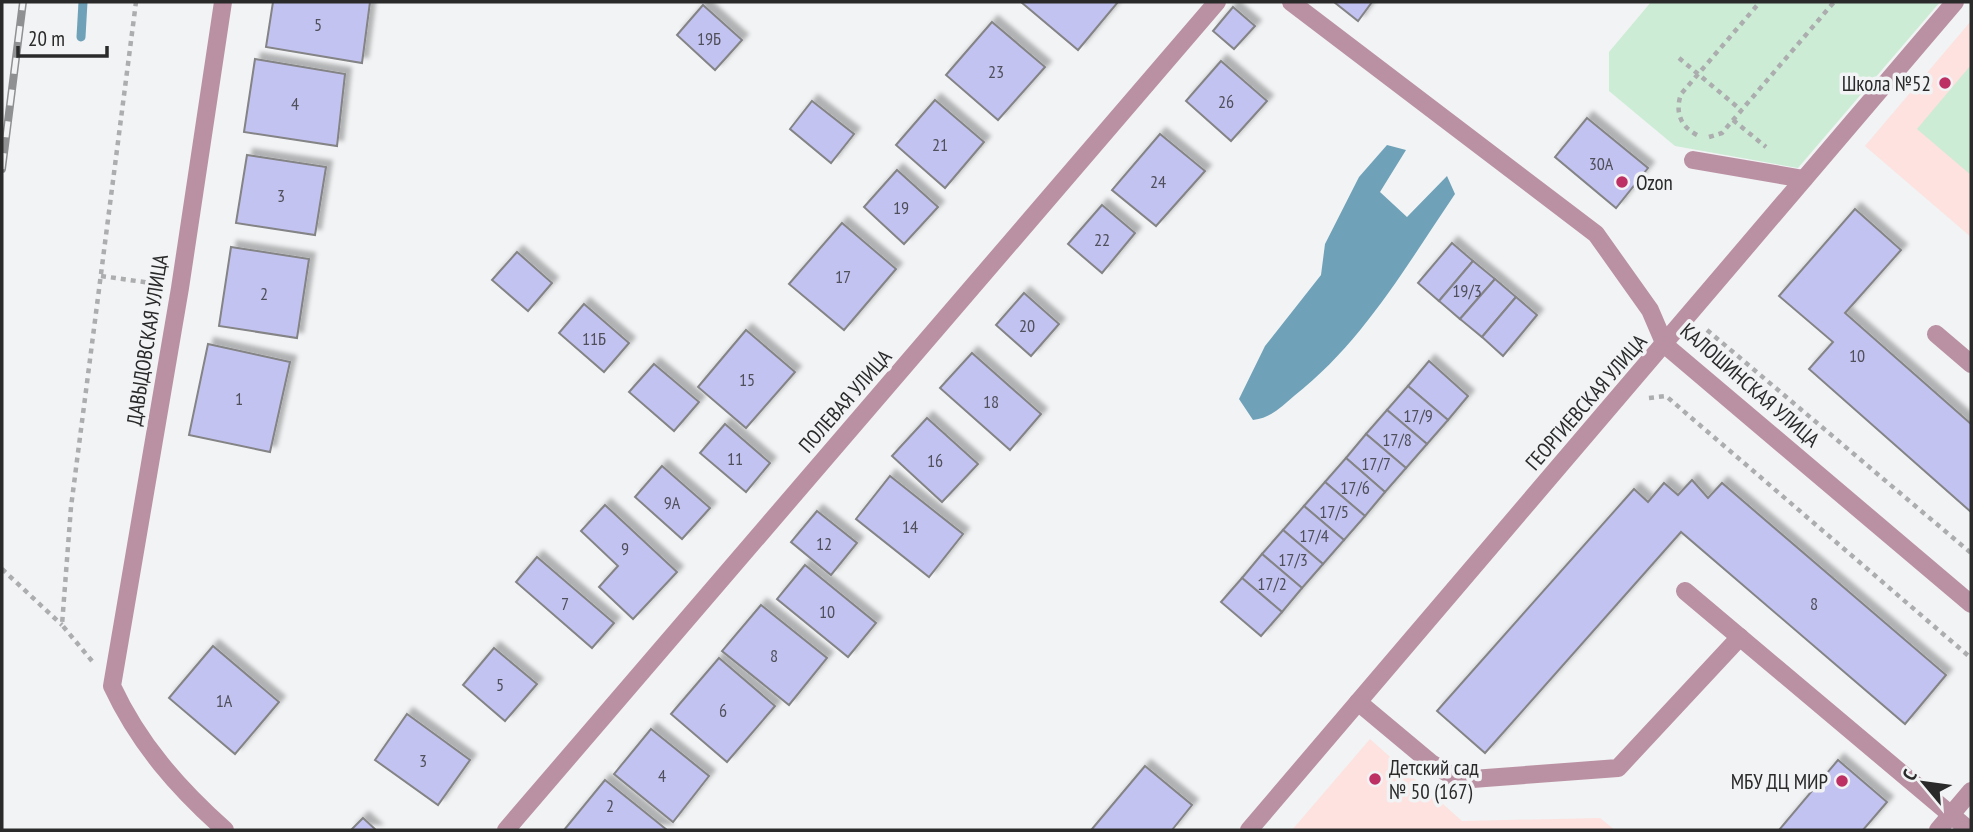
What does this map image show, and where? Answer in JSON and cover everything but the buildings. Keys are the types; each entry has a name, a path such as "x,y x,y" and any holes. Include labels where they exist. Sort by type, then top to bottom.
{"street":[{"name":"ДАВЫДОВСКАЯ УЛИЦА","path":"112,686 180,288 223,2"},
{"name":"ПОЛЕВАЯ УЛИЦА","path":"506,830 1217,2"},
{"name":"КАЛОШИНСКАЯ УЛИЦА","path":"1291,2 1596,234 1650,310 1665,345 1971,604"},
{"name":"ГЕОРГИЕВСКАЯ УЛИЦА","path":"1249,830 1955,2"},
{"path":"1693,160 1804,179"},
{"path":"1936,334 1971,364"},
{"path":"1685,591 1969,830"},
{"path":"1358,702 1431,763 1459,780 1618,768 1740,637"},
{"path":"112,686 128,721 162,769 219,828"},
{"path":"1938,830 1971,791"}],"path":[{"path":"62,625 71,507 136,2"},
{"path":"1760,2 1681,94 1678,113 1687,129 1703,137 1722,133 1834,2"},
{"path":"1679,58 1741,110"},
{"path":"101,276 180,288"},
{"path":"1716,320 1707,330 1971,552"},
{"path":"1644,399 1666,396 1971,657"},
{"path":"2,569 62,625 112,686"}],"shaded area":[{"name":"Школа №52","path":"1971,21 1971,237 1865,146"},
{"name":"Детский сад № 50 (167)","path":"1370,739 1462,821 1600,818 1615,830 1292,830"}],"green space":[{"path":"1651,2 1940,2 1798,168 1675,146 1609,91 1609,52"},
{"path":"1971,65 1971,175 1917,129"}],"water":[{"path":"1387,145 1406,150 1380,192 1407,217 1447,176 1455,194 1382,302 1341,352 1280,408 1265,417 1253,420 1239,399 1265,346 1321,275 1325,244 1359,177"}],"waterway":[{"path":"81,37 83,2"}],"railway":[{"path":"2,169 23,2"}],"place":[{"name":"Школа №52","path":"1945,83"},
{"name":"Ozon","path":"1622,182"},
{"name":"Детский сад № 50 (167)","path":"1375,779"},
{"name":"МБУ ДЦ МИР","path":"1842,781"}]}
